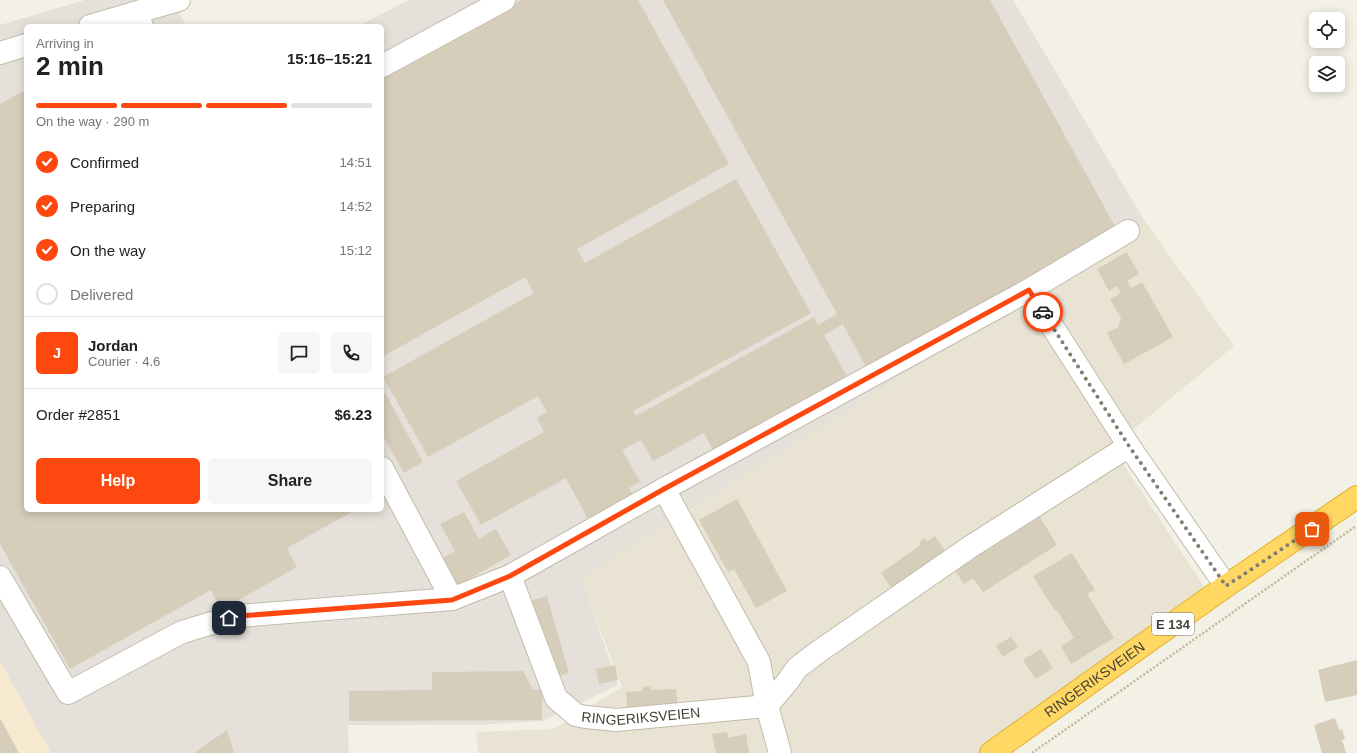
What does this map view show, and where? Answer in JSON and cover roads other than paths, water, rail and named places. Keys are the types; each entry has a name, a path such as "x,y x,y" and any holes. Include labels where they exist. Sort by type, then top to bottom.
{"highway":[{"name":"RINGERIKSVEIEN","path":"991,753 1226,586 1357,497"}],"lane":[{"path":"104,24 138,19 179,0"},
{"path":"384,65 504,0"},
{"path":"0,53 24,46"},
{"path":"0,577 68,693 180,633 199,626 239,616 452,600 510,576 664,489 1029,290 1128,231"},
{"path":"1029,290 1129,446 1226,586"},
{"path":"767,706 797,668 818,652 970,547 1129,446"},
{"path":"384,472 452,600"},
{"path":"664,489 759,662 767,706 780,753"},
{"name":"RINGERIKSVEIEN","path":"510,576 556,698 576,715 616,720 767,706"}]}
